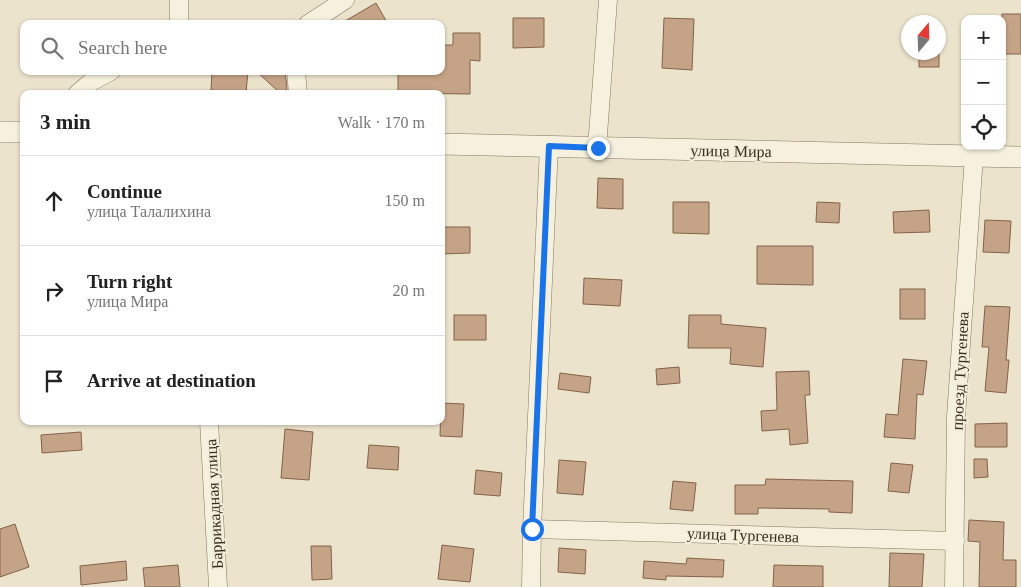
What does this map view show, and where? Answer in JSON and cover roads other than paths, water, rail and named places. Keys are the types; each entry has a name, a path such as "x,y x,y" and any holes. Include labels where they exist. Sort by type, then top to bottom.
{"street":[{"path":"179,0 179,20"},
{"path":"314,20 345,0"},
{"path":"598,148 608,0"},
{"path":"81,90 90,82 103,75"},
{"path":"296,75 298,90"},
{"path":"0,132 20,132"},
{"name":"улица Мира","path":"445,144 1021,157"},
{"path":"531,587 549,146"},
{"name":"проезд Тургенева","path":"954,587 956,417 974,156"},
{"name":"Баррикадная улица","path":"210,425 218,587"},
{"name":"улица Тургенева","path":"532,529 955,541"}]}
